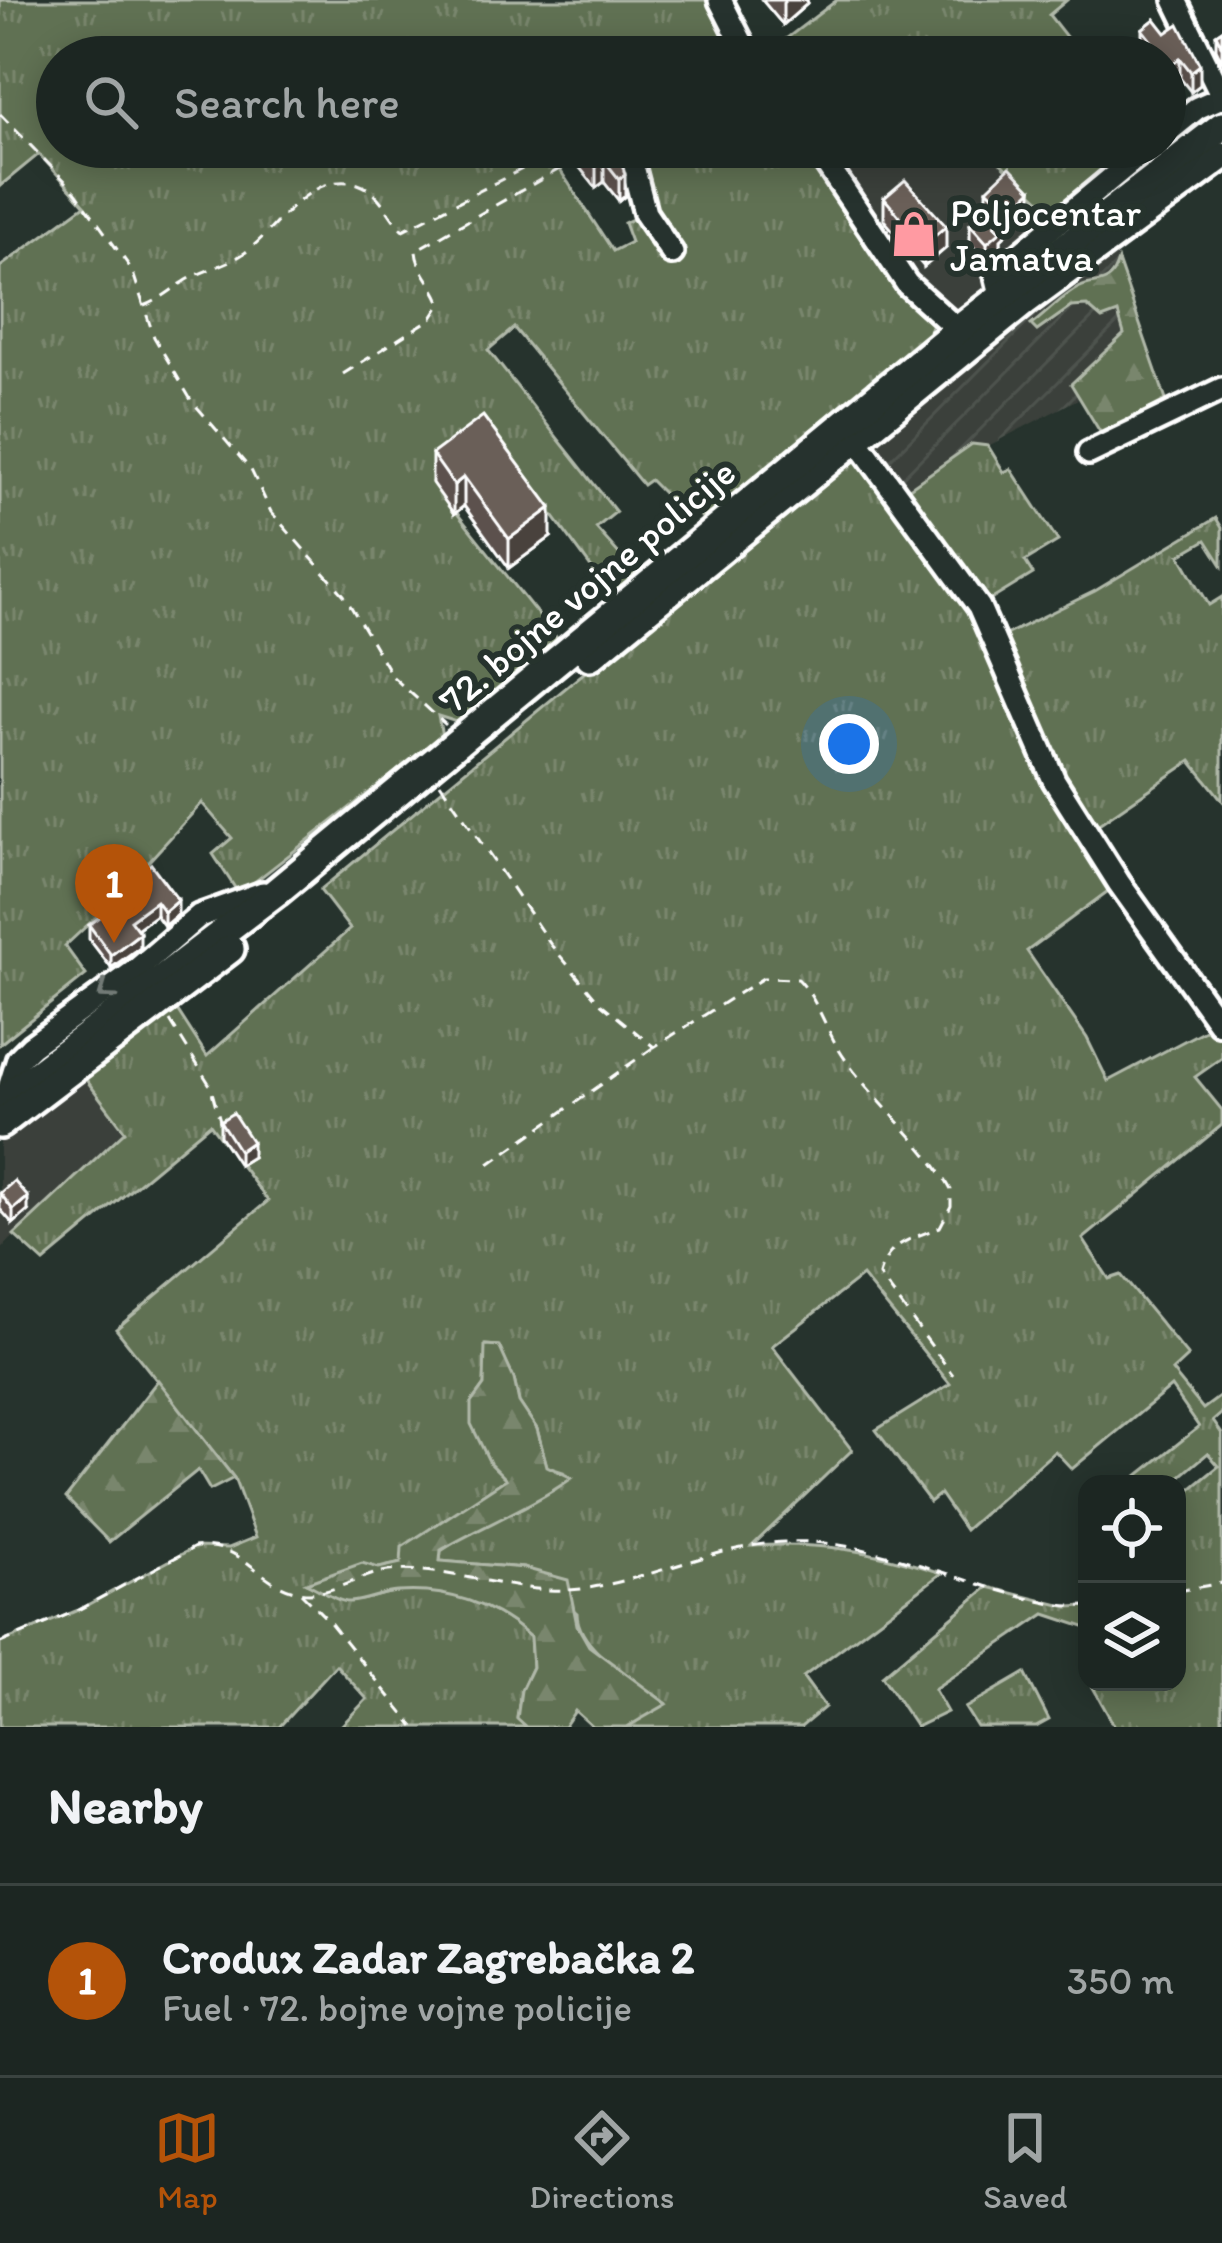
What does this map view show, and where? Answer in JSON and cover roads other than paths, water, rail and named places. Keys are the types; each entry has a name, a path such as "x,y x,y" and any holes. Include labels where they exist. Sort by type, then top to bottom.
{"main road":[{"name":"72. bojne vojne policije","path":"1186,154 1222,126"},
{"name":"72. bojne vojne policije","path":"2,1108 160,1004 439,782 1026,300 1222,156"},
{"name":"72. bojne vojne policije","path":"2,1108 461,742 958,330 1167,168"}],"street":[{"path":"720,0 738,36"},
{"path":"1175,0 1222,97 1186,117"},
{"path":"633,168 645,213 672,253"},
{"path":"829,168 907,284 958,330"},
{"path":"1001,296 996,274 1124,168"},
{"path":"1177,191 1222,175"},
{"path":"1089,453 1222,389"},
{"path":"856,439 979,607 1054,780 1120,884 1219,1023"}],"place":[{"name":"Poljocentar Jamatva","path":"914,234"},
{"name":"Crodux Zadar Zagrebačka 2","path":"114,943"}]}
